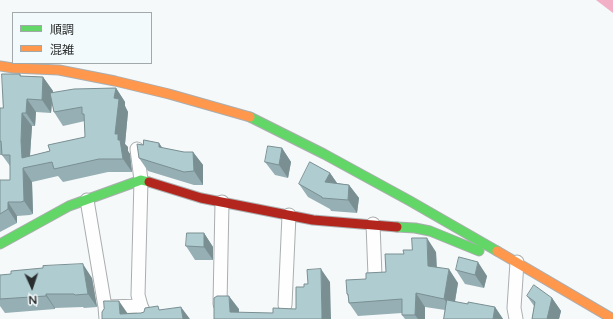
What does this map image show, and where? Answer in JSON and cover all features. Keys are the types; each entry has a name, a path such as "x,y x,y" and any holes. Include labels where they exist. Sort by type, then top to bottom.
{"street":[{"path":"0,66 59,70 116,81 248,116 324,154 410,201 613,319"},
{"path":"137,149 141,180 138,295 147,319"},
{"path":"0,244 69,206 141,180 201,198 313,220 373,224 430,231 494,258 512,259"},
{"path":"87,200 105,313 141,306"},
{"path":"220,304 222,202"},
{"path":"285,305 290,215"},
{"path":"373,224 375,276"},
{"path":"512,259 514,308 516,319"}],"shaded area":[{"path":"596,0 613,0 613,13"}],"building":[{"path":"2,74 20,74 20,76 43,77 42,100 27,99 26,113 22,113 22,158 50,151 48,145 85,137 84,114 82,114 82,107 54,112 50,93 74,89 116,88 114,98 119,99 115,134 118,134 118,140 120,140 123,159 99,159 54,169 52,162 23,168 24,201 8,202 8,209 0,214 0,180 10,180 10,155 2,155 0,141 0,108 3,108"},
{"path":"144,140 159,143 159,147 184,152 193,152 194,171 184,172 139,158 137,144 143,145"},
{"path":"268,146 282,148 279,165 265,162"},
{"path":"310,162 330,173 325,182 349,185 348,200 322,198 299,184"},
{"path":"187,233 204,233 204,247 186,246"},
{"path":"412,238 427,238 428,266 449,269 444,299 416,293 415,315 402,315 402,299 349,303 346,280 366,279 366,273 386,272 385,254 404,254 403,250 412,250"},
{"path":"459,257 478,262 475,275 456,270"},
{"path":"83,264 88,294 46,294 46,296 0,299 0,275 11,274 11,271 43,268 43,266"},
{"path":"321,269 322,319 214,319 214,298 217,296 229,296 230,312 273,313 273,308 296,309 296,287 304,287 304,284 308,284 307,270"},
{"path":"534,285 552,298 547,319 532,319 535,302 527,296"},
{"path":"447,300 495,307 493,319 444,319"},
{"path":"104,301 119,301 120,314 141,313 144,312 145,308 158,306 159,310 181,307 183,319 102,319"}],"traffic: fast":[{"path":"250,117 324,154 497,251"},
{"path":"0,244 69,206 141,180 149,182"},
{"path":"397,227 430,231 479,251"}],"traffic: slow":[{"path":"0,66 59,70 115,81 169,94 250,117"},
{"path":"497,251 613,319"}],"traffic: jam":[{"path":"149,182 201,198 313,220 397,227"}]}
